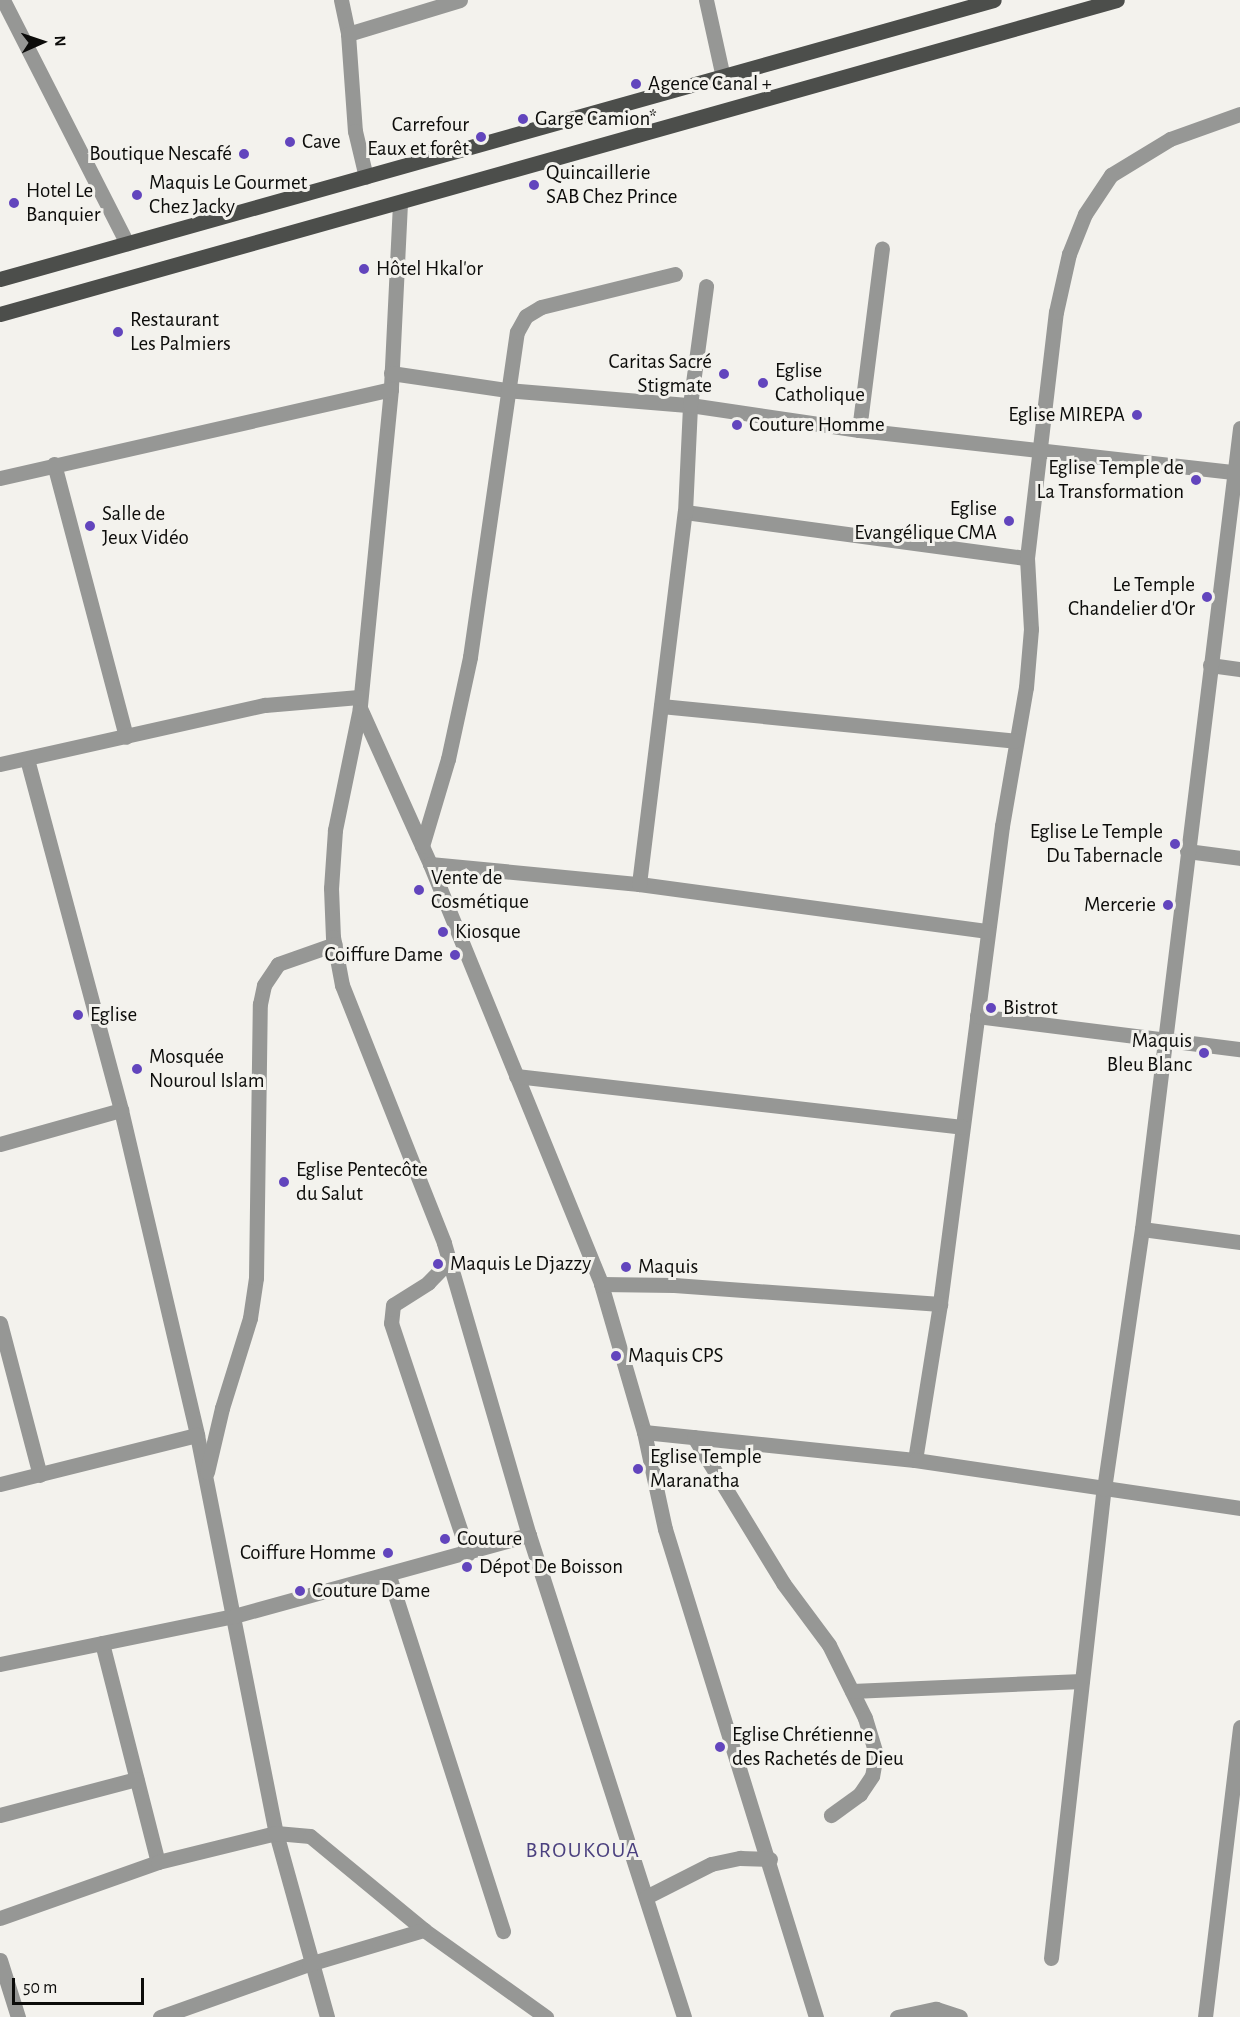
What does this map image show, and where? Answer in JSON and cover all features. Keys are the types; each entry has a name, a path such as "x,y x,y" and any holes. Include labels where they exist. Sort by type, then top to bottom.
{"main road":[{"path":"0,279 994,0"},
{"path":"0,314 1117,0"}],"street":[{"path":"3,0 127,243"},
{"path":"341,0 348,34 355,131 366,177"},
{"path":"348,34 460,0"},
{"path":"706,0 723,77"},
{"path":"915,1460 940,1304 976,1016 1031,629 1027,558 1056,312 1069,254 1085,214 1111,175 1170,139 1240,114"},
{"path":"400,203 391,389 360,703 335,830 331,888 335,944 342,985 449,1261 529,1535 684,2017"},
{"path":"859,430 882,248"},
{"path":"422,846 446,768 470,657 487,552 506,390 517,332 525,316 542,307 675,274"},
{"path":"639,884 685,512 690,405 706,286"},
{"path":"391,374 506,390 690,405 859,430 1237,473"},
{"path":"0,478 391,389"},
{"path":"1052,1958 1104,1489 1142,1229 1210,665 1237,473 1240,428"},
{"path":"54,464 126,737"},
{"path":"685,512 1027,558"},
{"path":"1210,665 1240,669"},
{"path":"0,764 274,703 360,703"},
{"path":"360,703 430,864 601,1284 644,1432 665,1529 770,1859 816,2017"},
{"path":"661,706 1015,741"},
{"path":"27,759 121,1110 197,1436 276,1833 309,1964 327,2017"},
{"path":"1187,851 1240,858"},
{"path":"430,864 639,884 988,931"},
{"path":"206,1479 222,1408 250,1318 256,1278 260,1004 264,986 278,964 335,944"},
{"path":"976,1016 1240,1049"},
{"path":"516,1077 962,1127"},
{"path":"0,1144 121,1110"},
{"path":"1142,1229 1240,1242"},
{"path":"449,1261 428,1283 393,1305 391,1323 468,1553"},
{"path":"601,1284 674,1285 940,1304"},
{"path":"0,1323 40,1475"},
{"path":"644,1432 915,1460 1240,1508"},
{"path":"0,1484 197,1436"},
{"path":"694,1437 783,1582 829,1645 852,1691 876,1754 872,1776 860,1794 831,1815"},
{"path":"0,1664 234,1616 389,1576 529,1535"},
{"path":"389,1576 503,1931"},
{"path":"102,1643 158,1862"},
{"path":"852,1691 1082,1681"},
{"path":"1204,2017 1240,1727"},
{"path":"0,1815 135,1779"},
{"path":"0,1918 158,1862 276,1833 310,1836 424,1930 546,2017"},
{"path":"646,1897 711,1864 740,1858 770,1859"},
{"path":"160,2017 184,2013 309,1964 424,1930"},
{"path":"0,1960 18,2017"},
{"path":"897,2017 936,2009 960,2017"}],"place":[{"name":"Agence Canal +","path":"636,84"},
{"name":"Garge Camion*","path":"523,119"},
{"name":"Carrefour Eaux et forêt","path":"481,137"},
{"name":"Cave","path":"290,142"},
{"name":"Boutique Nescafé","path":"244,154"},
{"name":"Quincaillerie SAB Chez Prince","path":"534,185"},
{"name":"Maquis Le Gourmet Chez Jacky","path":"137,195"},
{"name":"Hotel Le Banquier","path":"14,203"},
{"name":"Hôtel Hkal'or","path":"364,269"},
{"name":"Restaurant Les Palmiers","path":"118,332"},
{"name":"Caritas Sacré Stigmate","path":"724,374"},
{"name":"Eglise Catholique","path":"763,383"},
{"name":"Eglise MIREPA","path":"1137,415"},
{"name":"Couture Homme","path":"737,425"},
{"name":"Eglise Temple de La Transformation","path":"1196,480"},
{"name":"Eglise Evangélique CMA","path":"1009,521"},
{"name":"Salle de Jeux Vidéo","path":"90,526"},
{"name":"Le Temple Chandelier d'Or","path":"1207,597"},
{"name":"Eglise Le Temple Du Tabernacle","path":"1175,844"},
{"name":"Vente de Cosmétique","path":"419,890"},
{"name":"Mercerie","path":"1168,905"},
{"name":"Kiosque","path":"443,932"},
{"name":"Coiffure Dame","path":"455,955"},
{"name":"Bistrot","path":"991,1008"},
{"name":"Eglise","path":"78,1015"},
{"name":"Maquis Bleu Blanc","path":"1204,1053"},
{"name":"Mosquée Nouroul Islam","path":"137,1069"},
{"name":"Eglise Pentecôte du Salut","path":"284,1182"},
{"name":"Maquis Le Djazzy","path":"438,1264"},
{"name":"Maquis","path":"626,1267"},
{"name":"Maquis CPS","path":"616,1356"},
{"name":"Eglise Temple Maranatha","path":"638,1469"},
{"name":"Couture","path":"445,1539"},
{"name":"Coiffure Homme","path":"388,1553"},
{"name":"Dépot De Boisson","path":"467,1567"},
{"name":"Couture Dame","path":"300,1591"},
{"name":"Eglise Chrétienne des Rachetés de Dieu","path":"720,1747"}],"district":[{"name":"BROUKOUA","path":"583,1851"}]}
